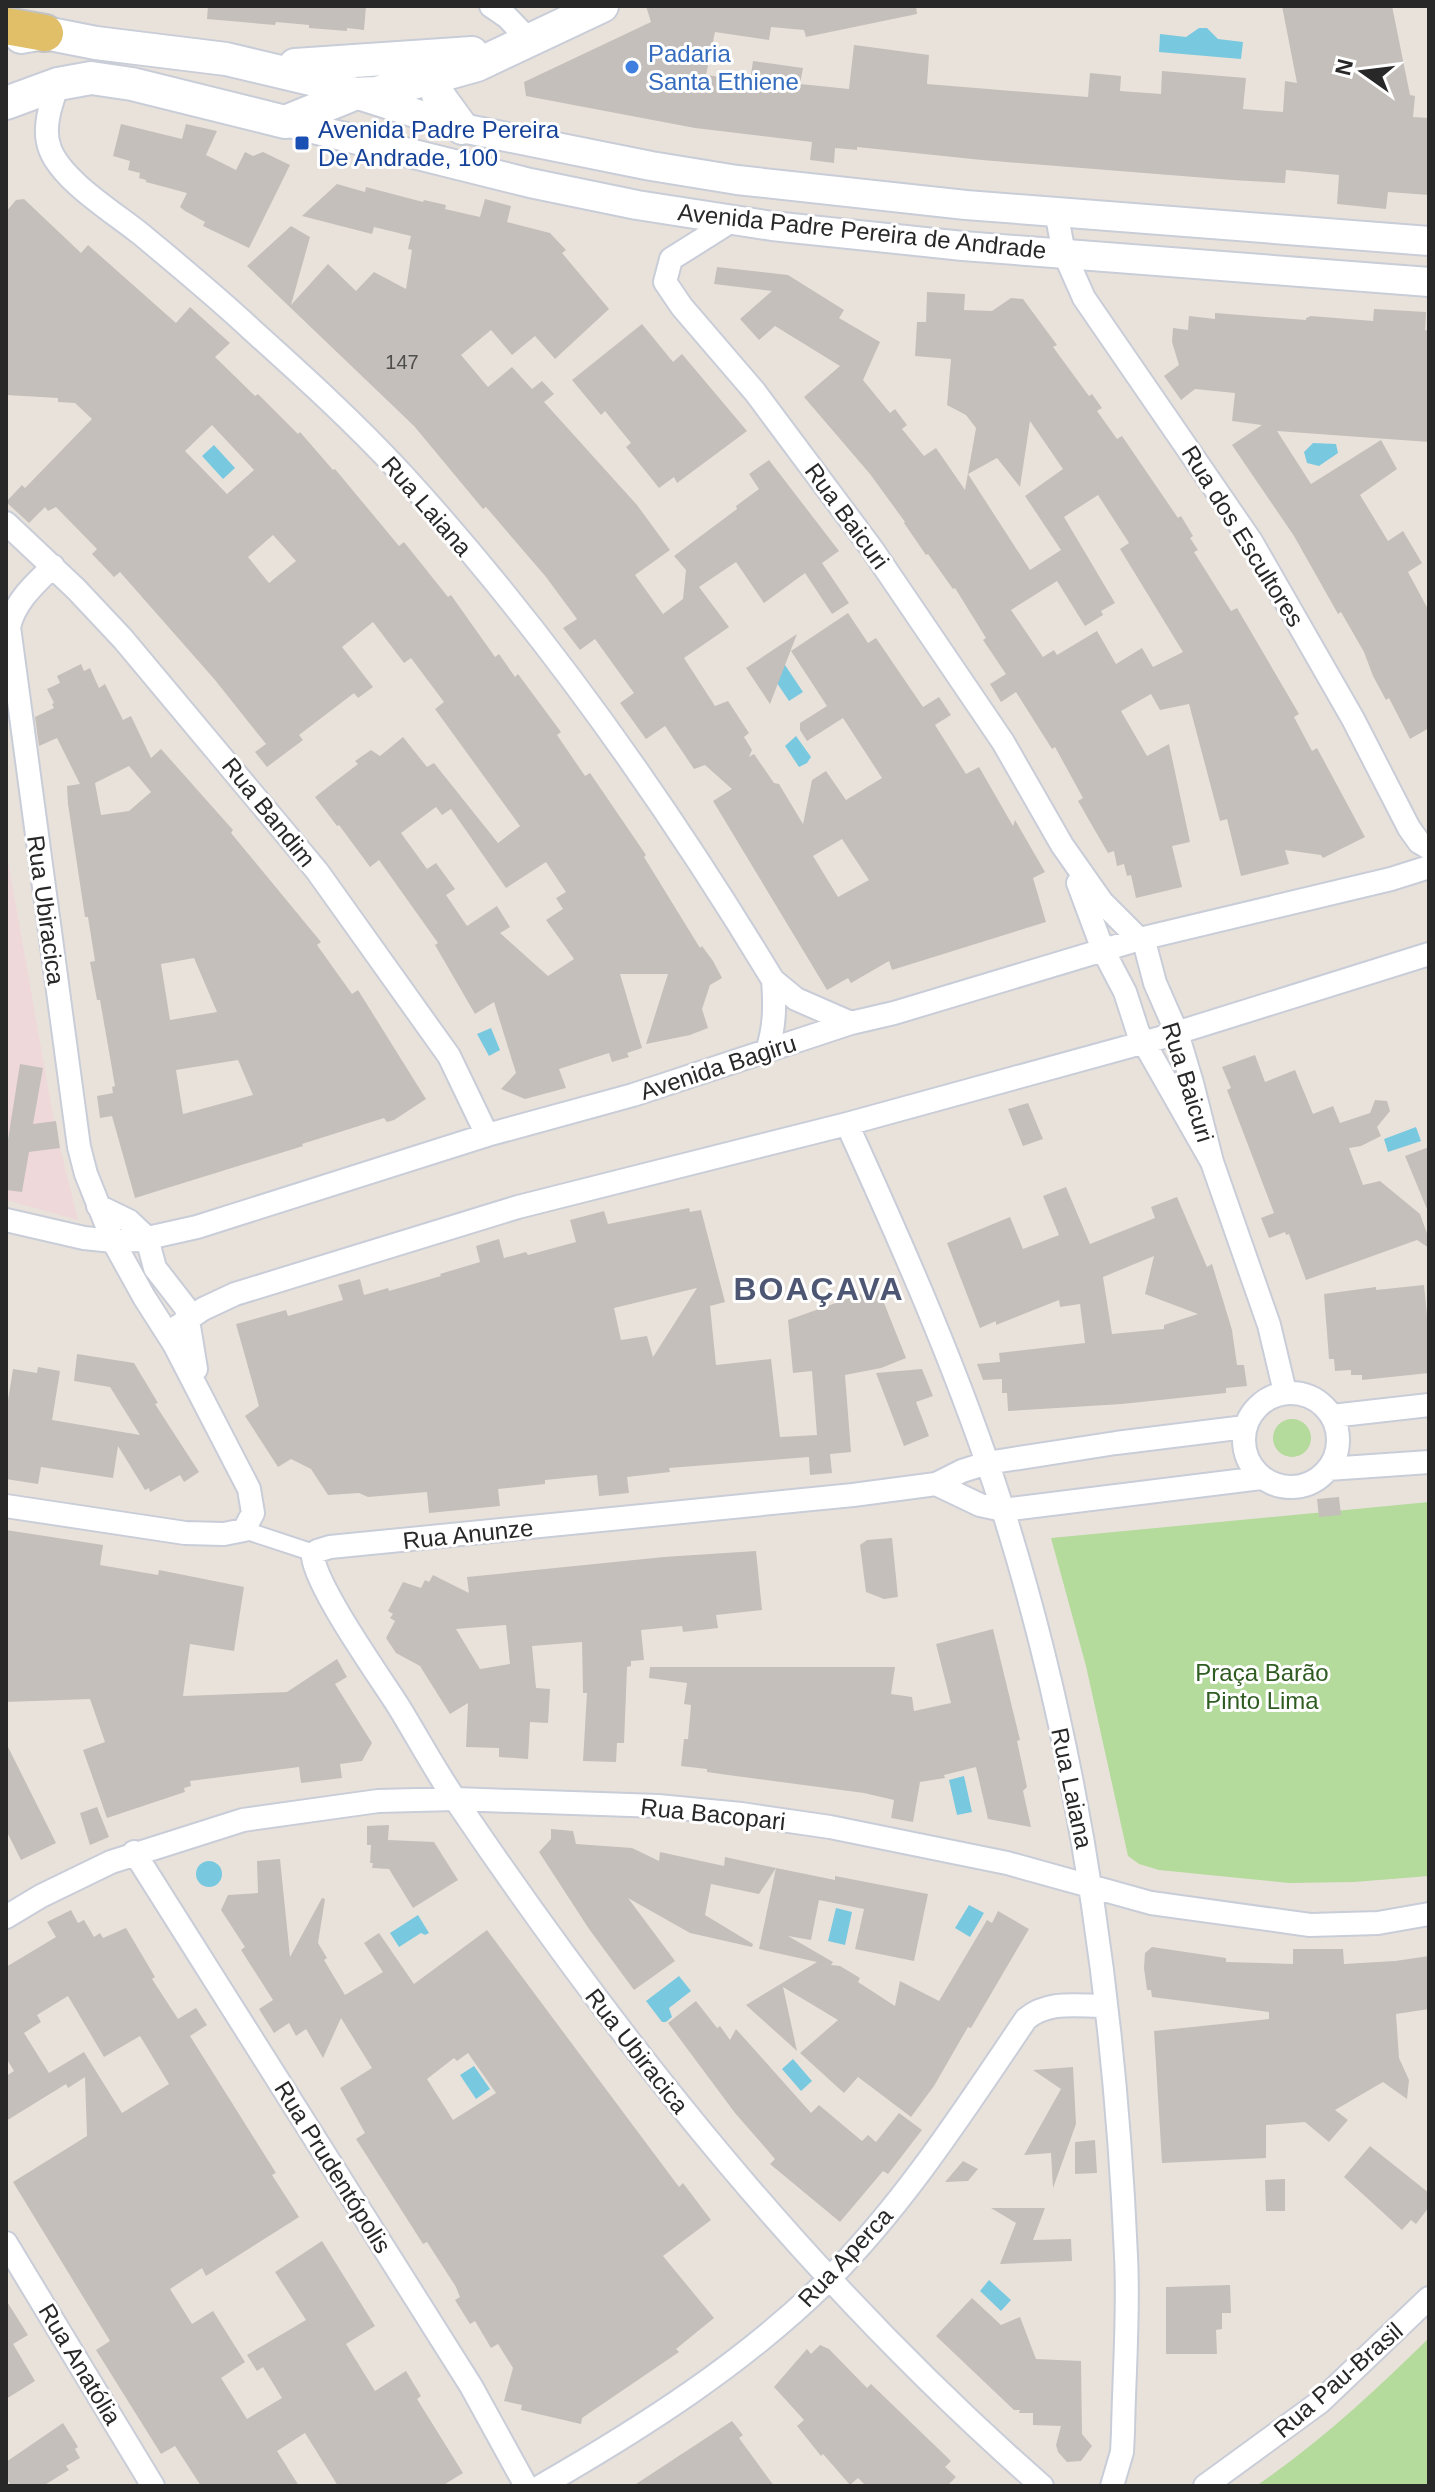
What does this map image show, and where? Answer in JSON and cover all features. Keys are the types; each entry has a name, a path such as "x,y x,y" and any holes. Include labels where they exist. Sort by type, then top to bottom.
{"main road":[{"path":"285,122 354,94 377,93 477,65 602,6"},
{"path":"6,26 45,33"},
{"name":"Avenida Padre Pereira de Andrade","path":"6,39 45,33 268,67 354,94"},
{"path":"187,97 224,74 268,67 517,46"},
{"name":"Avenida Padre Pereira de Andrade","path":"6,103 58,84 91,78 107,79 285,122"},
{"path":"435,78 438,95 462,128"}],"street":[{"path":"491,6 507,17 517,46"},
{"name":"Rua Laiana","path":"58,84 47,126 50,149 57,161 92,195 236,315 350,419 401,473 546,646 610,731 688,844 773,980 796,999 851,1023"},
{"name":"Avenida Padre Pereira de Andrade","path":"354,94 462,128 737,180 1010,209 1429,241"},
{"name":"Avenida Padre Pereira de Andrade","path":"285,122 545,186 733,220 963,246 1429,282"},
{"path":"507,177 523,165 524,147 517,139"},
{"path":"545,186 537,170 539,157 551,146"},
{"path":"963,246 974,227 966,205"},
{"path":"1005,248 999,229 1010,209"},
{"name":"Avenida Padre Pereira de Andrade","path":"1056,212 1064,253"},
{"name":"Rua Baicuri","path":"733,220 671,259 665,282 682,307 755,392 872,549 1003,742 1062,845 1110,913 1140,939 1149,955 1159,995 1177,1033 1203,1118 1212,1162 1269,1325 1285,1392"},
{"name":"Rua dos Escultores","path":"1064,253 1084,298 1100,323 1210,478 1265,564 1353,719 1409,828 1419,842 1429,848"},
{"name":"Rua Bandim","path":"6,523 53,566 143,662 317,871 449,1056 487,1135"},
{"name":"Rua Ubiracica","path":"53,566 9,609 9,627 79,1147 113,1241 168,1333 249,1489 253,1513 244,1530"},
{"path":"1396,877 1406,862 1410,847 1409,828"},
{"name":"Rua Baicuri","path":"1062,845 1103,950 1125,992 1133,1022 1212,1162"},
{"name":"Avenida Bagiru","path":"6,1220 84,1238 113,1241 147,1238 197,1227 487,1135 633,1095 851,1023 1140,939 1429,867"},
{"path":"168,1333 187,1319 235,1294 518,1207 847,1124 1177,1033 1429,954"},
{"path":"767,1051 775,1014 773,980"},
{"name":"Rua Laiana","path":"847,1124 923,1293 1003,1510 1042,1650 1076,1801 1091,1885 1117,2108 1127,2259 1122,2452 1112,2486"},
{"path":"98,1206 129,1221 147,1238"},
{"name":"Rua Ubiracica","path":"147,1238 155,1268 186,1308 202,1396"},
{"path":"1285,1392 1303,1393 1320,1402 1332,1416 1338,1434 1337,1452 1328,1469 1314,1481 1297,1487 1278,1486 1261,1478 1249,1464 1243,1446 1245,1427 1253,1410 1267,1398 1285,1392"},
{"path":"1332,1416 1429,1405"},
{"path":"987,1463 1245,1427"},
{"path":"1328,1469 1429,1462"},
{"name":"Rua Anunze","path":"314,1553 330,1547 759,1505 936,1484 987,1463"},
{"path":"936,1484 980,1505 1003,1510 1261,1478"},
{"path":"6,1506 185,1533 224,1534 244,1530 314,1553"},
{"name":"Rua Ubiracica","path":"314,1553 314,1566 324,1586 455,1799 586,1988 626,2040 829,2279 976,2428 1042,2486"},
{"name":"Rua Bacopari","path":"6,1917 41,1896 134,1852 243,1820 378,1801 455,1799 658,1806 830,1827 1007,1863 1151,1903 1310,1925 1378,1923 1429,1914"},
{"name":"Rua Prudentópolis","path":"134,1852 471,2386 526,2486"},
{"name":"Rua Aperca","path":"541,2486 618,2442 678,2402 793,2313 829,2279 937,2150 1026,2019 1039,2009 1057,2005 1105,2006"},
{"name":"Rua Anatólia","path":"6,2243 153,2486"},
{"name":"Rua Pau-Brasil","path":"1205,2486 1320,2402 1429,2298"}],"shaded area":[{"path":"6,849 55,1127 78,1220 6,1200"}],"green space":[{"path":"1292,1419 1305,1425 1311,1438 1305,1451 1292,1457 1279,1451 1273,1438 1279,1425"},
{"name":"Praça Barão Pinto Lima","path":"1429,1502 1429,1876 1289,1883 1159,1870 1139,1864 1128,1856 1086,1666 1051,1538"},
{"path":"1429,2338 1429,2486 1256,2486 1346,2416"}],"water":[{"path":"1199,28 1207,28 1218,39 1243,42 1241,59 1159,52 1160,34 1186,37"},
{"path":"1313,443 1336,444 1338,453 1319,466 1307,463 1304,452"},
{"path":"214,445 235,468 223,479 202,456"},
{"path":"785,665 803,692 789,701 771,674"},
{"path":"796,736 811,757 799,767 785,746"},
{"path":"491,1028 500,1050 489,1056 477,1034"},
{"path":"1416,1127 1421,1141 1388,1152 1384,1139"},
{"path":"964,1776 972,1812 957,1815 949,1780"},
{"path":"209,1861 218,1865 222,1874 218,1883 209,1887 200,1883 196,1874 200,1865"},
{"path":"969,1905 984,1913 970,1937 955,1928"},
{"path":"836,1908 852,1912 845,1945 828,1941"},
{"path":"418,1915 429,1933 421,1933 399,1947 390,1933"},
{"path":"679,1976 691,1991 669,2008 672,2017 662,2022 646,2001"},
{"path":"793,2059 812,2081 801,2091 782,2069"},
{"path":"474,2066 490,2089 476,2099 460,2075"},
{"path":"989,2280 1011,2300 1001,2311 980,2291"}],"building":[{"path":"208,6 366,6 364,30 347,28 347,31 276,22 275,25 207,19"},
{"path":"646,6 916,6 917,14 806,37 804,30 771,27 769,40 715,32 706,75 750,81 753,61 803,68 800,84 849,89 854,45 929,55 927,84 1088,97 1090,73 1121,76 1120,91 1161,94 1162,71 1246,78 1243,109 1283,112 1285,81 1297,83 1282,6 1392,6 1410,95 1415,96 1413,117 1429,118 1429,195 1388,192 1386,209 1337,204 1339,175 1286,170 1285,183 982,160 857,147 857,150 835,148 834,163 810,160 812,142 695,128 526,96 524,82 651,22"},
{"path":"121,124 182,139 186,124 217,131 206,155 236,170 245,152 253,156 263,152 290,165 249,248 203,226 205,222 180,207 187,193 146,182 139,178 140,173 128,170 130,161 113,156"},
{"path":"337,184 365,192 366,187 446,205 445,209 480,217 485,199 511,206 507,222 550,233 566,250 562,253 609,309 555,359 535,336 512,355 491,330 461,355 488,387 512,367 532,389 542,381 554,394 544,402 637,505 670,550 635,575 663,614 683,599 686,570 674,556 759,489 749,474 769,460 839,551 822,563 849,603 832,614 805,573 764,603 736,562 699,587 729,627 684,658 715,706 728,701 749,733 744,737 752,750 749,757 754,754 774,783 779,784 803,824 812,780 826,771 846,800 882,778 843,718 807,741 800,730 800,723 827,706 791,651 848,613 868,643 876,638 923,707 939,697 951,715 935,725 966,774 979,767 1013,826 1015,820 1045,872 1033,878 1046,922 892,970 889,961 851,983 848,978 827,990 713,801 732,789 705,765 694,769 665,726 646,739 620,703 634,693 595,639 580,650 563,628 577,619 546,577 486,507 483,509 414,426 247,266 291,226 310,237 291,305 328,264 356,291 374,272 406,289 411,236 374,227 372,234 302,216","holes":["842,839 869,880 838,897 813,856"]},
{"path":"24,199 81,253 88,245 176,323 190,307 230,343 215,357 298,434 300,432 399,546 404,542 448,597 451,595 495,657 499,654 515,677 518,674 561,732 557,735 585,776 590,773 646,855 644,857 700,948 702,946 713,961 722,978 710,985 702,1009 708,1028 646,1044 668,974 620,974 642,1048 627,1053 629,1057 612,1062 609,1053 559,1069 566,1088 525,1099 501,1089 516,1073 494,1002 475,1014 435,945 438,943 379,860 370,867 315,797 371,750 380,756 403,737 427,767 434,763 498,843 520,826 435,709 444,702 411,658 404,663 373,622 342,647 373,687 358,698 354,693 299,735 303,740 267,767 255,752 266,744 215,680 120,572 114,577 92,554 97,549 56,507 48,511 45,507 29,523 6,502 22,485 25,488 92,419 75,403 58,402 58,398 6,395 6,212 16,200","holes":["212,425 254,470 227,494 185,451","273,535 296,561 269,583 248,557","436,807 442,815 451,809 506,888 546,862 566,892 556,898 563,909 546,920 574,959 548,976 500,933 510,927 497,906 467,926 446,895 455,889 436,863 427,869 401,833"]},
{"path":"717,267 788,275 844,310 839,318 880,342 863,380 890,413 895,409 907,425 902,429 924,456 936,448 965,490 976,428 966,415 947,405 951,359 915,356 917,322 926,322 927,292 965,294 964,310 992,311 1011,298 1023,299 1057,345 1053,347 1089,396 1092,394 1102,408 1097,411 1117,439 1122,436 1178,518 1181,516 1193,536 1190,538 1198,550 1194,552 1231,611 1237,608 1299,714 1294,717 1312,751 1317,748 1365,837 1323,858 1321,855 1285,850 1289,864 1241,876 1227,819 1220,821 1189,704 1160,710 1151,694 1121,711 1147,756 1169,744 1190,842 1172,846 1182,887 1136,898 1131,875 1127,876 1124,864 1117,866 1114,851 1108,853 1078,801 1083,798 1055,747 1052,749 1016,692 1001,702 990,684 1006,674 983,640 986,638 955,588 926,555 870,474 804,397 840,366 775,326 759,340 740,319 772,291 714,284","holes":["1030,421 1063,469 1025,496 1061,550 1030,570 968,474 997,458 1020,487","1098,495 1129,543 1120,549 1183,652 1153,667 1142,648 1116,664 1097,631 1057,655 1054,650 1043,657 1011,610 1057,581 1085,626 1115,603 1064,517"]},
{"path":"1374,309 1426,312 1425,330 1429,331 1429,442 1277,431 1311,484 1381,440 1397,469 1360,495 1388,541 1403,531 1422,563 1408,572 1429,611 1429,728 1410,739 1389,698 1386,700 1341,612 1338,614 1294,536 1232,445 1262,425 1232,421 1235,393 1195,389 1181,400 1164,376 1179,365 1172,342 1173,328 1188,330 1189,316 1215,319 1215,313 1373,321"},
{"path":"642,324 673,362 682,354 747,431 677,483 674,477 659,488 626,447 631,443 605,411 601,415 572,380"},
{"path":"797,634 770,704 746,668"},
{"path":"81,664 84,671 90,668 99,688 105,684 123,720 131,716 151,758 161,749 233,830 231,833 321,942 317,945 352,994 358,990 426,1099 394,1120 387,1122 384,1118 135,1198 112,1116 100,1118 97,1096 113,1093 112,1087 115,1086 90,962 95,961 68,804 67,786 80,784 57,738 39,746 35,717 54,708 47,689 60,683 57,676","holes":["129,766 151,792 129,811 101,815 95,783","194,958 217,1012 170,1020 161,964","238,1060 253,1095 183,1114 176,1070"]},
{"path":"1255,1055 1265,1082 1295,1070 1313,1114 1333,1106 1340,1123 1370,1113 1375,1100 1387,1101 1390,1111 1377,1127 1381,1136 1349,1148 1363,1185 1380,1181 1420,1214 1429,1248 1417,1240 1306,1280 1289,1234 1285,1232 1269,1238 1261,1218 1274,1213 1227,1090 1231,1088 1222,1067"},
{"path":"20,1064 43,1068 33,1124 56,1121 60,1148 29,1152 22,1192 6,1190 6,1152"},
{"path":"1028,1103 1043,1139 1023,1146 1008,1109"},
{"path":"1429,1147 1429,1214 1405,1156"},
{"path":"1066,1187 1090,1244 1155,1218 1151,1207 1177,1197 1207,1267 1212,1264 1232,1330 1237,1365 1244,1365 1247,1386 1226,1388 1226,1393 1122,1404 1008,1411 1007,1393 1002,1393 1002,1379 983,1380 977,1364 1000,1362 999,1353 1085,1343 1080,1304 1060,1307 1059,1300 996,1325 996,1321 980,1328 947,1243 1010,1217 1023,1249 1059,1235 1043,1196","holes":["1154,1256 1145,1294 1198,1314 1164,1325 1164,1329 1112,1334 1103,1277"]},
{"path":"689,1208 690,1212 701,1210 725,1302 710,1306 716,1365 771,1359 780,1437 817,1435 812,1371 793,1373 788,1320 878,1288 906,1358 881,1368 845,1375 851,1452 830,1454 832,1473 810,1475 809,1457 669,1468 670,1472 627,1477 629,1493 599,1496 597,1475 545,1480 545,1484 498,1489 500,1506 429,1513 427,1492 368,1497 359,1493 328,1495 311,1469 291,1459 278,1467 245,1416 259,1406 236,1324 286,1310 288,1316 343,1300 338,1285 360,1279 364,1295 441,1276 480,1262 476,1246 499,1239 504,1258 526,1252 528,1255 576,1242 570,1220 604,1211 608,1224","holes":["697,1288 653,1357 647,1336 621,1340 614,1308"]},
{"path":"1424,1285 1429,1373 1362,1380 1362,1375 1351,1375 1351,1370 1335,1371 1334,1359 1329,1359 1324,1294"},
{"path":"77,1354 134,1363 158,1403 155,1404 199,1472 184,1482 180,1475 150,1492 149,1488 145,1490 118,1446 113,1478 41,1467 38,1484 6,1479 6,1413 13,1369 37,1373 38,1367 60,1371 52,1420 140,1435 110,1387 74,1381"},
{"path":"922,1369 933,1396 916,1402 929,1436 904,1446 876,1373"},
{"path":"1339,1497 1341,1515 1319,1517 1317,1499"},
{"path":"6,1530 103,1545 100,1565 158,1575 159,1570 244,1587 234,1651 190,1644 183,1696 287,1692 337,1659 347,1677 335,1684 372,1743 362,1761 340,1764 342,1778 301,1783 299,1767 190,1781 191,1786 184,1788 185,1792 107,1818 83,1750 105,1742 90,1699 6,1702"},
{"path":"892,1538 898,1597 884,1599 866,1592 860,1545 867,1540"},
{"path":"756,1551 762,1610 716,1615 718,1628 683,1632 682,1626 641,1630 644,1660 631,1661 631,1666 627,1667 624,1743 617,1743 616,1762 583,1761 587,1693 583,1693 582,1642 532,1646 536,1688 550,1689 548,1723 530,1722 528,1759 499,1757 499,1748 466,1747 468,1703 450,1714 420,1666 396,1653 386,1638 395,1621 388,1611 403,1582 421,1588 425,1580 429,1582 433,1575 469,1593 467,1577","holes":["506,1625 510,1664 480,1669 456,1629"]},
{"path":"993,1629 1020,1740 1017,1741 1027,1787 1023,1791 1031,1827 988,1819 976,1767 944,1775 945,1778 920,1782 913,1822 891,1818 894,1800 681,1766 684,1739 688,1739 691,1705 684,1704 687,1683 649,1678 650,1667 895,1667 891,1694 912,1697 914,1711 951,1703 936,1644"},
{"path":"6,1743 56,1843 21,1860 6,1830"},
{"path":"97,1807 109,1837 90,1845 80,1813"},
{"path":"389,1825 388,1840 434,1842 458,1880 413,1908 389,1869 372,1868 373,1863 370,1863 371,1845 367,1845 367,1826"},
{"path":"551,1829 573,1831 576,1844 632,1848 659,1861 660,1852 724,1866 725,1857 776,1868 759,1894 711,1884 705,1915 753,1944 752,1947 690,1933 628,1898 675,1961 634,1990 589,1929 539,1852 551,1839"},
{"path":"280,1859 290,1957 322,1898 325,1899 318,1943 327,1958 324,1960 345,1995 383,1972 364,1943 379,1933 414,1984 487,1930 679,2187 683,2183 711,2220 663,2256 714,2318 676,2349 679,2352 582,2418 581,2424 521,2410 522,2405 504,2401 513,2368 498,2344 491,2348 475,2321 470,2324 455,2300 460,2297 456,2287 427,2242 423,2244 356,2139 365,2133 340,2088 372,2068 341,2018 323,2058 306,2029 296,2036 289,2023 274,2033 259,2009 273,2000 241,1950 245,1947 221,1910 228,1895 258,1893 257,1861","holes":["468,2053 496,2093 453,2120 427,2079 454,2058 457,2061"]},
{"path":"776,1868 928,1894 914,1961 855,1949 864,1909 819,1900 811,1940 788,1936 833,1962 831,1965 840,1966 860,1978 858,1982 895,2006 900,1981 939,2001 987,1920 992,1923 998,1911 1029,1929 971,2028 968,2027 934,2086 911,2117 858,2077 844,2093 800,2053 838,2020 783,1987 797,2051 746,2005 817,1962 759,1949"},
{"path":"71,1910 78,1923 84,1920 94,1937 100,1933 103,1938 126,1928 155,1977 152,1979 178,2019 196,2008 207,2025 190,2036 276,2173 272,2175 299,2217 206,2276 202,2268 170,2289 192,2324 213,2311 245,2362 221,2378 247,2419 282,2398 263,2367 257,2371 247,2355 306,2320 275,2272 322,2241 375,2326 346,2344 375,2391 406,2371 421,2396 417,2399 463,2473 442,2486 338,2486 305,2433 277,2451 299,2486 201,2486 175,2446 161,2454 96,2350 110,2341 13,2182 87,2136 85,2077 68,2088 66,2084 6,2121 6,2076 14,2071 6,2058 6,1967 56,1937 47,1922","holes":["68,1996 104,2057 140,2036 169,2084 122,2113 84,2052 49,2073 24,2033 41,2022 37,2015"]},
{"path":"1152,1947 1226,1958 1226,1962 1293,1964 1293,1949 1343,1949 1344,1964 1429,1956 1429,2009 1396,2014 1399,2058 1409,2080 1407,2099 1383,2082 1335,2110 1348,2120 1329,2142 1305,2122 1266,2125 1266,2158 1162,2163 1154,2031 1269,2019 1269,2012 1152,1997 1151,1990 1147,1990 1144,1968 1145,1953"},
{"path":"696,2001 730,2040 736,2029 811,2113 819,2105 862,2141 868,2135 876,2142 899,2113 922,2130 888,2174 883,2171 840,2222 770,2164 775,2159 735,2113 668,2023"},
{"path":"1073,2067 1076,2124 1053,2188 1051,2153 1024,2155 1061,2089 1033,2070"},
{"path":"1095,2140 1097,2173 1075,2174 1075,2142"},
{"path":"1370,2146 1429,2193 1429,2207 1416,2224 1411,2220 1402,2230 1344,2177"},
{"path":"963,2161 978,2169 968,2181 945,2182"},
{"path":"1285,2179 1285,2211 1266,2211 1265,2180"},
{"path":"991,2208 1045,2208 1033,2240 1071,2239 1072,2261 1000,2264 1016,2223"},
{"path":"1230,2285 1231,2313 1222,2313 1222,2329 1216,2330 1217,2354 1166,2354 1166,2287"},
{"path":"972,2298 1001,2325 1020,2317 1036,2359 1081,2361 1082,2434 1092,2446 1081,2461 1067,2462 1058,2452 1056,2445 1061,2426 1033,2425 1033,2413 1014,2410 936,2336"},
{"path":"6,2300 28,2335 13,2344 35,2381 6,2399"},
{"path":"820,2345 829,2349 867,2388 871,2384 951,2461 945,2467 956,2477 947,2486 866,2486 858,2478 850,2485 823,2454 821,2456 797,2426 804,2420 774,2387 807,2349 811,2354"},
{"path":"732,2421 743,2435 739,2438 774,2486 633,2486"},
{"path":"63,2423 78,2447 75,2449 80,2458 66,2466 69,2470 43,2486 11,2486 6,2478 6,2462"}],"place":[{"name":"Padaria Santa Ethiene","path":"632,67"},
{"name":"Avenida Padre Pereira De Andrade, 100","path":"302,143"}],"district":[{"name":"BOAÇAVA","path":"819,1289"}]}
